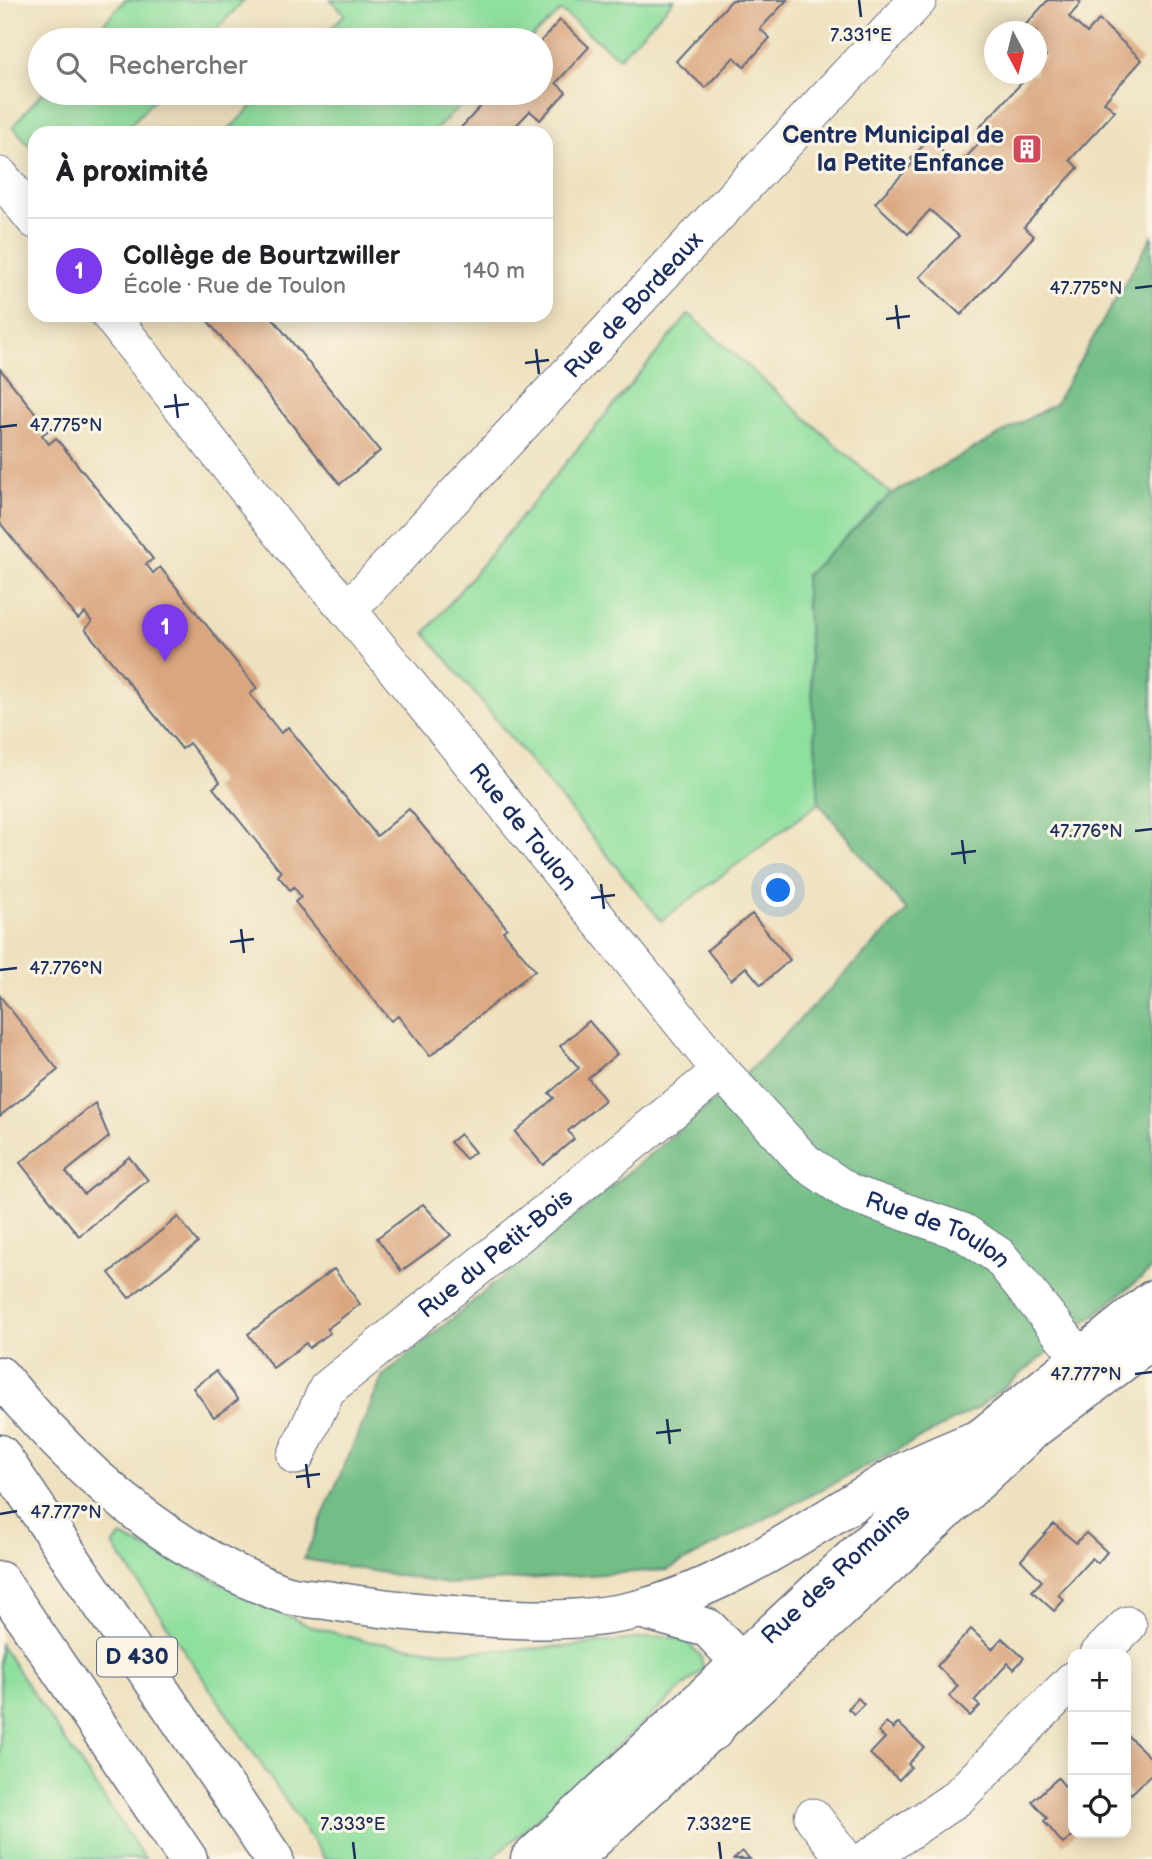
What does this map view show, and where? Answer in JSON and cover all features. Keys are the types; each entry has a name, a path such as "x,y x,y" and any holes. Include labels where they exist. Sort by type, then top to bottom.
{"main road":[{"name":"Rue des Romains","path":"573,1859 715,1731 1035,1428 1152,1300"},
{"name":"Rue des Romains","path":"530,1859 981,1438 1089,1368 1152,1340"},
{"path":"0,1376 29,1411 117,1497 188,1548 284,1594 389,1610 496,1619 585,1617 640,1609 775,1552 898,1475 981,1438"},
{"name":"D 430","path":"0,1454 274,1859"},
{"name":"D 430","path":"0,1581 188,1859"},
{"path":"640,1609 708,1628 741,1663 743,1684 715,1731"}],"street":[{"name":"Rue de Bordeaux","path":"348,610 918,0"},
{"path":"0,176 28,211"},
{"name":"Rue de Toulon","path":"116,322 294,549 348,610 721,1071 805,1162 850,1193 963,1232 999,1256 1089,1368"},
{"name":"Rue du Petit-Bois","path":"296,1455 327,1389 721,1071"},
{"path":"1104,1649 1128,1625"},
{"path":"867,1859 957,1798 1068,1685"},
{"path":"813,1817 845,1859"}],"green space":[{"path":"125,0 244,0 218,28 100,28"},
{"path":"331,0 674,0 619,58 561,11 542,28 331,28 345,14"},
{"path":"31,105 149,105 129,126 28,126 28,144 13,126"},
{"path":"254,105 461,105 439,126 232,126"},
{"path":"1152,236 1152,1269 978,1408 667,1570 447,1584 304,1559 383,1376 743,1077 907,911 819,803 805,576 891,494 1055,404"},
{"path":"689,314 891,494 805,576 819,803 661,921 425,633"},
{"path":"121,1536 309,1626 365,1641 450,1652 564,1647 663,1636 685,1640 701,1656 703,1669 492,1859 325,1859 113,1545"},
{"path":"0,1644 145,1859 0,1859"}],"building":[{"path":"732,0 787,0 760,29 770,38 744,67 734,57 705,88 676,61"},
{"name":"Centre Municipal de la Petite Enfance","path":"1048,0 1077,0 1081,3 1069,17 1087,33 1099,20 1142,60 1104,102 1115,111 1070,160 1078,168 1024,227 1034,236 961,315 920,277 959,236 930,210 908,234 875,203 914,162 911,159 929,139 958,166 987,135 979,128 1021,84 1047,84 1047,21 1029,21"},
{"path":"560,20 589,47 556,83 566,92 540,120 530,111 516,126 462,126 482,105 553,105 553,28"},
{"path":"209,322 276,322 380,451 340,484"},
{"path":"0,369 49,430 42,435 49,444 56,438 153,559 146,564 153,573 160,567 257,688 250,694 281,733 288,727 377,836 409,809 507,928 503,931 535,970 430,1056 398,1016 391,1021 295,902 301,897 294,887 290,890 278,876 281,872 213,788 220,782 189,743 182,749 85,629 92,622 85,613 78,619 0,523"},
{"path":"752,914 790,960 761,985 746,967 731,980 707,950"},
{"path":"0,996 58,1070 0,1116"},
{"path":"589,1021 617,1054 588,1078 605,1100 568,1131 574,1139 543,1165 515,1132 554,1098 549,1093 579,1068 560,1046"},
{"path":"95,1103 109,1137 66,1172 84,1194 129,1157 148,1180 79,1236 20,1163"},
{"path":"460,1134 475,1152 466,1159 450,1142"},
{"path":"423,1204 451,1235 401,1271 377,1238"},
{"path":"178,1217 198,1243 129,1298 109,1273"},
{"path":"334,1269 360,1304 327,1329 330,1333 309,1348 306,1343 273,1368 248,1334"},
{"path":"216,1371 238,1400 214,1417 193,1388"},
{"path":"1054,1524 1076,1543 1086,1533 1107,1552 1098,1563 1092,1558 1058,1595 1064,1600 1054,1611 1032,1591 1042,1581 1021,1560"},
{"path":"971,1629 992,1649 1002,1638 1024,1658 1014,1669 1008,1663 974,1701 980,1706 970,1716 949,1696 958,1686 937,1666"},
{"path":"858,1698 864,1704 854,1714 848,1709"},
{"path":"886,1722 893,1729 898,1723 924,1747 908,1764 911,1767 899,1780 870,1754 885,1738 878,1732"},
{"path":"1131,1739 1152,1759 1152,1774 1131,1794"},
{"path":"1058,1778 1068,1790 1070,1838 1063,1844 1044,1821 1047,1818 1032,1801"},
{"path":"742,1851 750,1859 734,1859"}],"place":[{"name":"Centre Municipal de la Petite Enfance","path":"1027,149"},
{"name":"Collège de Bourtzwiller","path":"165,662"}]}
